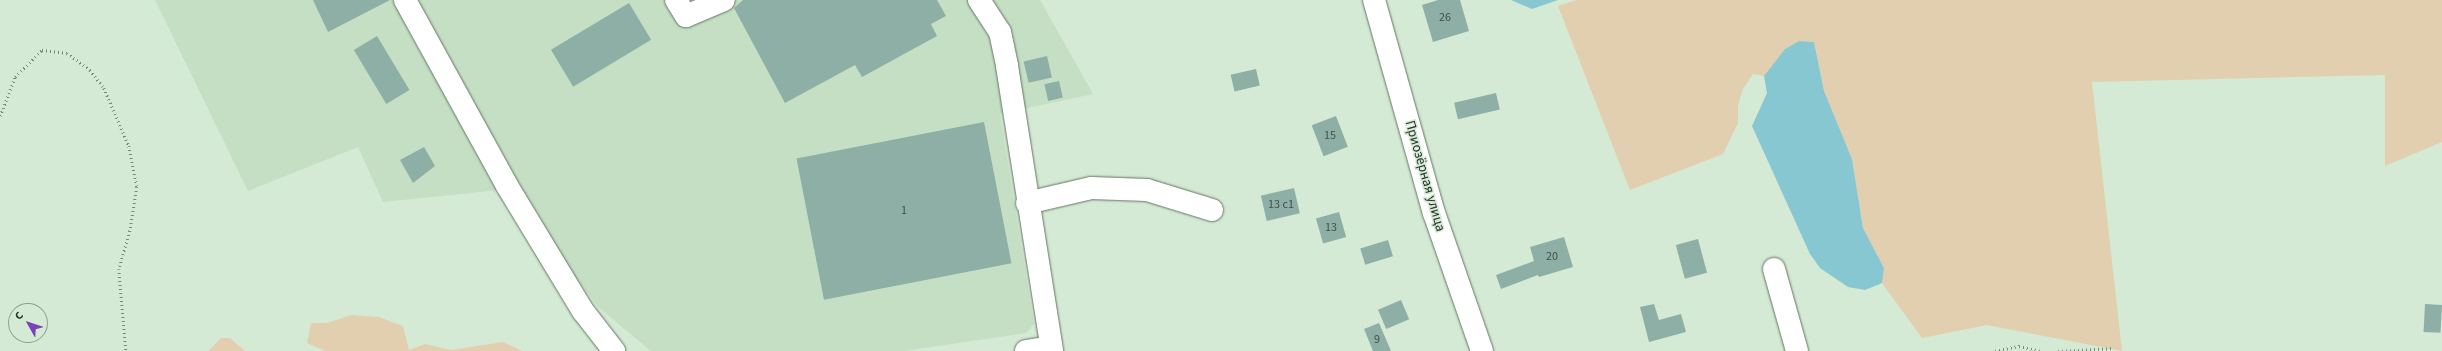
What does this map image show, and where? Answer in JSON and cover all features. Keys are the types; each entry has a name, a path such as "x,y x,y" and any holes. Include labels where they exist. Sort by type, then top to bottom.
{"street":[{"path":"405,0 506,184 583,311 614,351"},
{"path":"676,0 686,16 724,0"},
{"path":"979,0 1000,32 1015,111 1027,203 1052,349 1026,351"},
{"name":"Приозёрная улица","path":"1374,0 1434,213 1482,351"},
{"path":"1027,203 1091,188 1147,190 1212,210"},
{"path":"1774,269 1797,351"}],"path":[{"path":"0,116 16,77 42,50 67,52 90,70 104,88 129,146 137,187 130,231 119,269 126,351"},
{"path":"1995,351 2019,346 2041,351"},
{"path":"2058,351 2114,348"}],"shaded area":[{"path":"155,0 1040,0 1093,94 1000,114 1034,324 1026,333 904,351 651,351 597,306 510,189 383,202 358,147 248,191"},
{"path":"1577,0 2442,0 2442,142 2385,166 2385,75 2092,82 2122,351 1987,325 1922,338 1882,283 1884,268 1863,228 1852,159 1824,91 1814,42 1799,41 1785,49 1764,76 1753,74 1743,89 1738,105 1738,123 1723,154 1630,190 1558,6"},
{"path":"351,315 379,317 403,326 409,350 425,344 451,350 503,342 522,351 325,351 307,343 311,323 327,323"},
{"path":"221,338 230,338 245,351 208,351"}],"water":[{"path":"1511,0 1558,0 1532,9"},
{"path":"1799,41 1814,42 1824,91 1852,159 1863,228 1884,268 1882,283 1865,290 1848,287 1820,268 1810,254 1752,126 1767,93 1764,76 1785,49"}],"building":[{"path":"313,0 390,0 328,32"},
{"path":"743,0 937,0 946,16 931,24 937,36 862,77 855,65 785,103 734,8"},
{"path":"1438,0 1460,0 1469,31 1433,42 1422,5"},
{"path":"629,3 651,40 573,87 551,50"},
{"path":"377,36 409,90 386,104 354,50"},
{"path":"1047,56 1052,77 1029,83 1024,61"},
{"path":"1256,69 1260,86 1234,91 1231,75"},
{"path":"1059,81 1063,98 1048,101 1044,84"},
{"path":"1496,93 1500,110 1458,119 1454,103"},
{"path":"1336,116 1348,147 1324,156 1312,125"},
{"path":"984,122 1011,263 824,300 797,158"},
{"path":"424,147 435,166 413,183 400,160"},
{"path":"1294,188 1300,213 1267,221 1261,196"},
{"path":"1339,212 1346,237 1323,244 1316,219"},
{"path":"1564,237 1573,267 1539,277 1538,275 1501,289 1496,275 1534,261 1530,247"},
{"path":"1698,239 1707,273 1685,279 1676,245"},
{"path":"1388,240 1393,256 1365,265 1360,248"},
{"path":"1401,300 1409,319 1386,329 1378,310"},
{"path":"1654,304 1659,320 1681,314 1686,332 1649,342 1640,307"},
{"path":"2425,304 2442,305 2441,333 2424,332"},
{"path":"1379,323 1391,351 1373,351 1364,329"}]}
